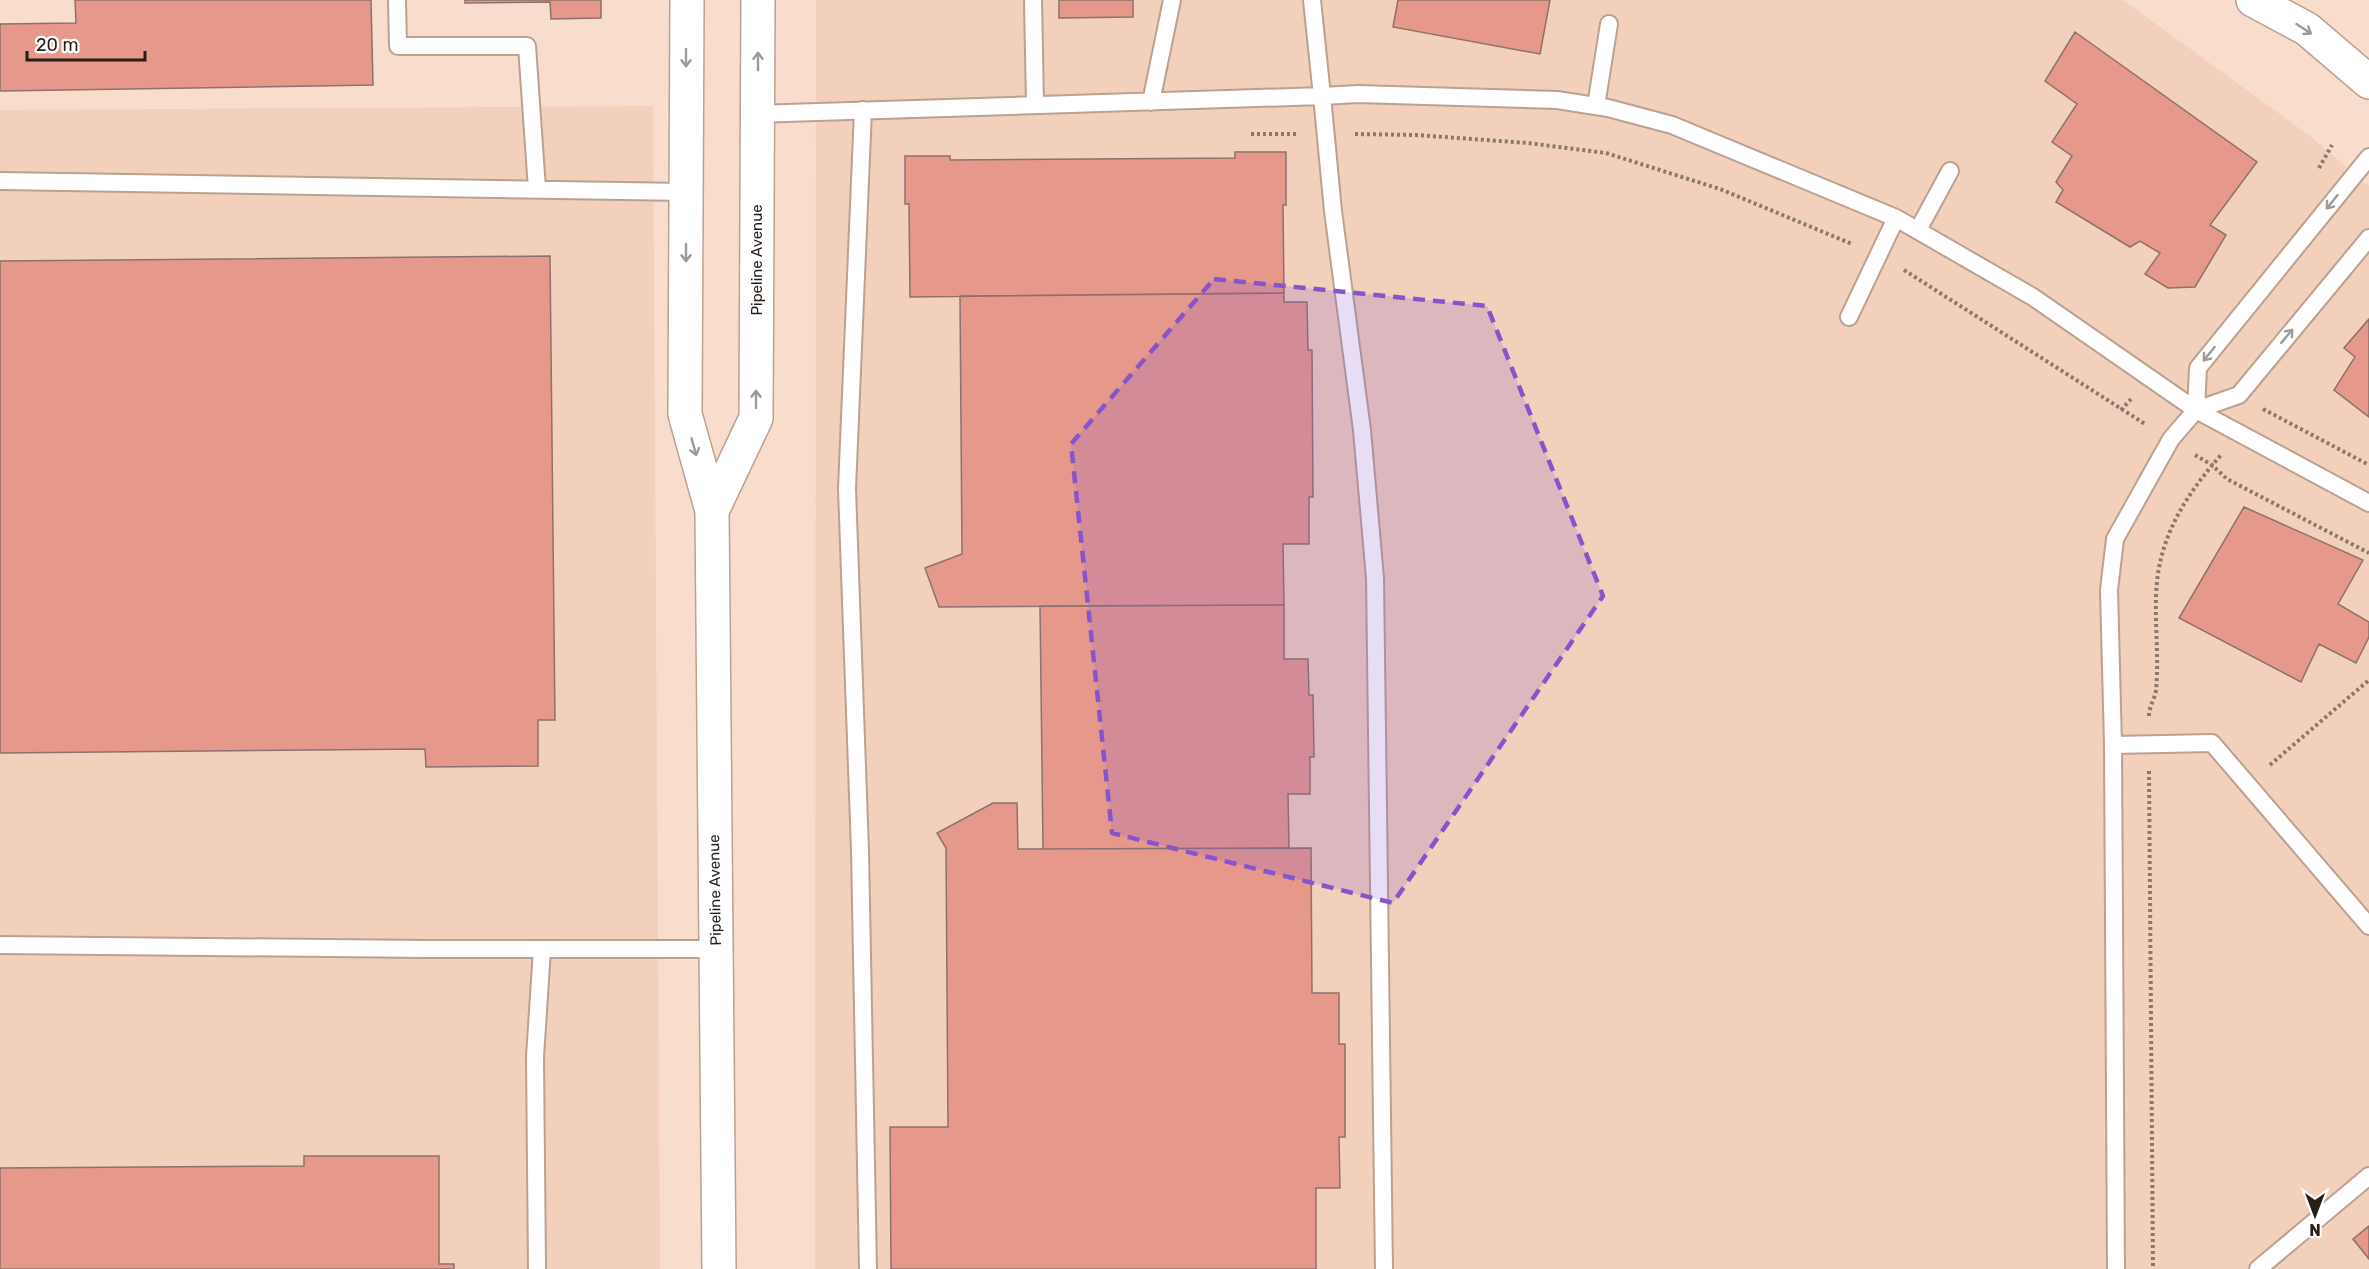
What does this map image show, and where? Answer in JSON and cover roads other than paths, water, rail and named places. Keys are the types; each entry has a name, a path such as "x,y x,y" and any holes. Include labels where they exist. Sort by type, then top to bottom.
{"main road":[{"name":"Pipeline Avenue","path":"687,0 685,414 712,511 719,1269"},
{"name":"Pipeline Avenue","path":"712,511 756,418 758,0"},
{"path":"2253,0 2307,29 2369,82"}],"lane":[{"path":"397,0 398,46 527,46 537,189"},
{"path":"1033,0 1035,105"},
{"path":"1151,102 1172,0"},
{"path":"1312,0 1333,211 1362,429 1376,578 1384,1269"},
{"path":"1596,106 1610,24"},
{"path":"758,114 1358,94 1557,100 1596,106 1672,125 1896,218 2033,297 2196,410 2369,503"},
{"path":"863,110 847,489 860,839 868,1269"},
{"path":"2196,410 2198,368 2369,157"},
{"path":"1918,230 1950,171"},
{"path":"0,182 686,192"},
{"path":"1849,317 1896,218"},
{"path":"2116,1269 2113,746 2109,590 2115,539 2171,439 2196,410 2239,394 2369,238"},
{"path":"2113,746 2212,743 2369,926"},
{"path":"0,945 716,949"},
{"path":"537,1269 535,1057 542,949"},
{"path":"2258,1269 2369,1176"}]}
